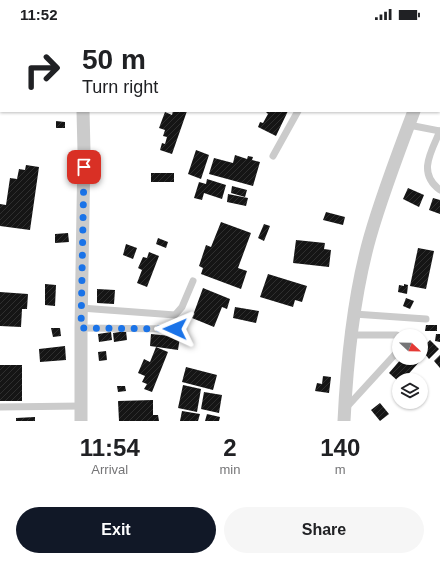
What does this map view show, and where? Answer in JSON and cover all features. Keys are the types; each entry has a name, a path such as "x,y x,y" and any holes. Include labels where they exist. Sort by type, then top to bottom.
{"street":[{"path":"81,421 81,308 84,151 83,112"},
{"path":"344,416 346,380 354,314 369,239 387,183 414,112"}],"lane":[{"path":"273,156 297,112"},
{"path":"409,125 440,131 426,167 430,179 440,190"},
{"path":"81,308 175,315 182,307 193,281"},
{"path":"354,314 426,319"},
{"path":"81,328 175,329"},
{"path":"352,335 392,335"},
{"path":"344,416 392,358"},
{"path":"0,407 81,406"}],"building":[{"path":"165,112 172,115 173,112 187,112 172,154 160,150 162,143 165,144 167,137 163,136 165,130 159,128"},
{"path":"266,112 288,112 276,136 258,127 260,122 263,123 268,114"},
{"path":"56,121 65,122 65,128 56,128"},
{"path":"196,150 209,155 201,179 188,174"},
{"path":"235,155 247,159 248,156 253,157 252,160 260,162 253,186 209,174 214,158 233,163"},
{"path":"26,165 39,167 30,230 0,226 0,204 6,205 10,178 17,179 19,169 25,170"},
{"path":"151,173 174,173 174,182 151,182"},
{"path":"207,179 226,185 222,199 204,193 202,200 194,198 199,182 206,184"},
{"path":"232,186 247,190 245,197 231,193"},
{"path":"408,188 424,195 419,207 403,199"},
{"path":"228,194 248,198 246,206 227,202"},
{"path":"433,198 440,200 440,214 429,210"},
{"path":"326,212 345,217 343,225 323,220"},
{"path":"221,222 251,233 238,268 247,271 241,289 201,274 203,268 199,266 206,245 211,247"},
{"path":"264,224 270,226 264,241 258,238"},
{"path":"68,233 69,242 55,243 55,234"},
{"path":"158,238 168,242 166,248 156,244"},
{"path":"296,240 325,243 324,249 331,250 329,267 293,263"},
{"path":"126,244 137,248 133,259 123,255"},
{"path":"418,248 434,251 426,289 410,286"},
{"path":"149,252 159,256 147,287 137,283 142,270 138,268 143,257 147,258"},
{"path":"268,274 307,286 302,302 295,300 293,307 260,297"},
{"path":"45,284 56,285 55,306 45,305"},
{"path":"404,284 408,285 407,294 398,292 399,285 404,286"},
{"path":"203,288 230,299 227,309 222,307 214,327 192,318"},
{"path":"97,289 115,290 114,304 97,303"},
{"path":"0,292 28,294 27,309 22,309 21,327 0,326"},
{"path":"406,298 414,301 410,309 403,306"},
{"path":"235,307 259,311 256,323 233,318"},
{"path":"426,325 437,325 437,331 428,331 428,329 425,329"},
{"path":"51,328 60,328 61,336 53,337"},
{"path":"126,331 127,340 114,342 113,333"},
{"path":"111,332 112,340 99,342 98,334"},
{"path":"151,334 180,337 178,350 150,346"},
{"path":"436,334 440,334 440,342 435,341"},
{"path":"430,340 439,349 429,359 428,358 428,342"},
{"path":"65,346 66,360 40,362 39,349"},
{"path":"156,347 168,352 152,392 144,389 147,384 142,382 145,376 138,373 144,359 150,362"},
{"path":"106,351 107,360 99,361 98,352"},
{"path":"440,355 440,368 434,361"},
{"path":"0,365 22,365 22,401 0,401"},
{"path":"396,365 416,365 409,373 392,373 392,376 389,373"},
{"path":"186,367 217,375 213,390 182,382"},
{"path":"323,376 331,377 329,393 315,391 317,383 322,384"},
{"path":"183,385 201,389 197,412 178,408"},
{"path":"117,386 125,386 126,391 118,392"},
{"path":"204,392 222,395 219,413 201,409"},
{"path":"153,400 153,415 158,415 159,421 119,421 118,401"},
{"path":"380,403 389,414 380,421 371,410"},
{"path":"182,411 200,414 198,421 180,421"},
{"path":"207,414 220,417 219,421 205,421"},
{"path":"35,417 35,421 16,421 16,418"}],"route":[{"path":"84,167 81,328 175,329"}]}
